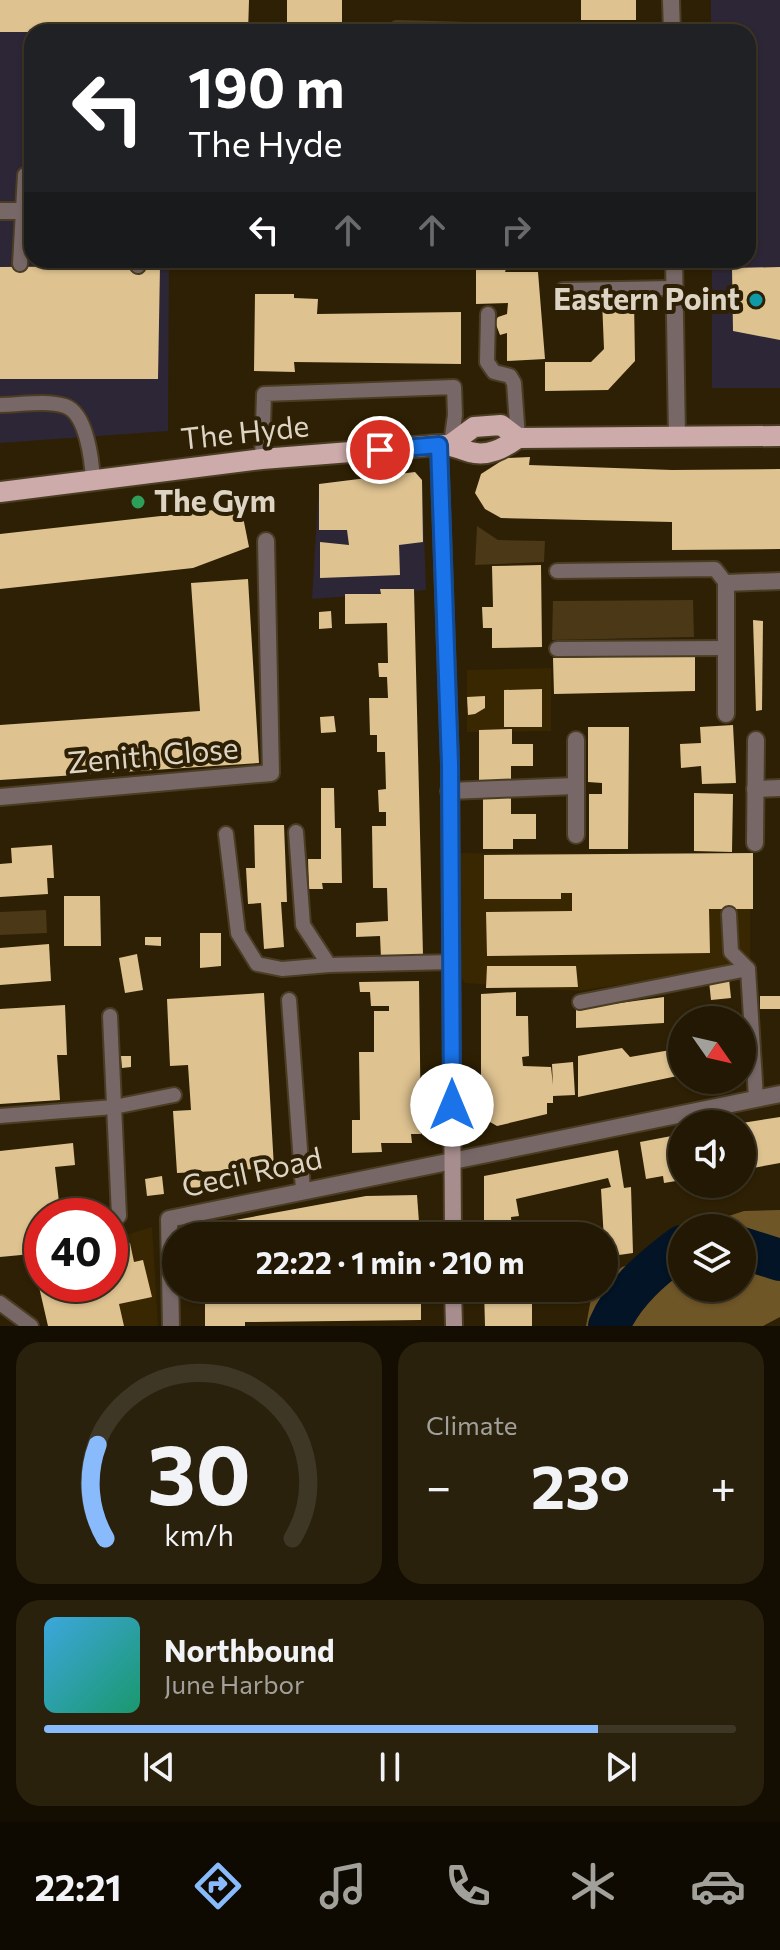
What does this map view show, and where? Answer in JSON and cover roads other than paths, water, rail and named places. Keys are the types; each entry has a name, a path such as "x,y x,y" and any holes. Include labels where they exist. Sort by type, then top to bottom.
{"main road":[{"name":"The Hyde","path":"0,492 262,459 445,444 472,453 502,450 518,438 780,436"}],"street":[{"path":"671,0 672,24"},
{"path":"0,211 24,211"},
{"path":"674,268 677,437"},
{"path":"445,444 453,1222"},
{"name":"Zenith Close","path":"0,797 271,773 266,541"},
{"path":"726,714 726,583 780,581"},
{"path":"576,740 576,835"},
{"path":"755,843 756,740"},
{"path":"449,791 575,786"},
{"path":"755,789 780,788"},
{"name":"Cecil Road","path":"171,1326 169,1219 780,1094"},
{"path":"453,1302 454,1326"}],"lane":[{"path":"20,264 24,234"},
{"path":"563,290 675,288"},
{"path":"488,314 487,362 494,372 510,376 514,383 518,438"},
{"path":"262,459 264,394 454,387 455,415 445,444"},
{"path":"0,405 62,405 73,410 91,448 93,481"},
{"path":"557,571 715,569 726,583"},
{"path":"557,649 726,648"},
{"path":"296,832 303,925 329,965"},
{"path":"226,834 238,933 257,964 282,969 452,962"},
{"path":"729,914 731,952 748,969 756,1098"},
{"path":"580,1002 748,969"},
{"path":"289,1000 303,1190"},
{"path":"110,1016 118,1198"},
{"path":"0,1116 114,1107 174,1095"},
{"path":"0,1303 31,1326"}],"waterway":[{"path":"756,1252 780,1260"},
{"path":"609,1326 631,1291 668,1257"}],"place":[{"name":"Eastern Point","path":"756,300"},
{"name":"The Gym","path":"138,502"}]}
